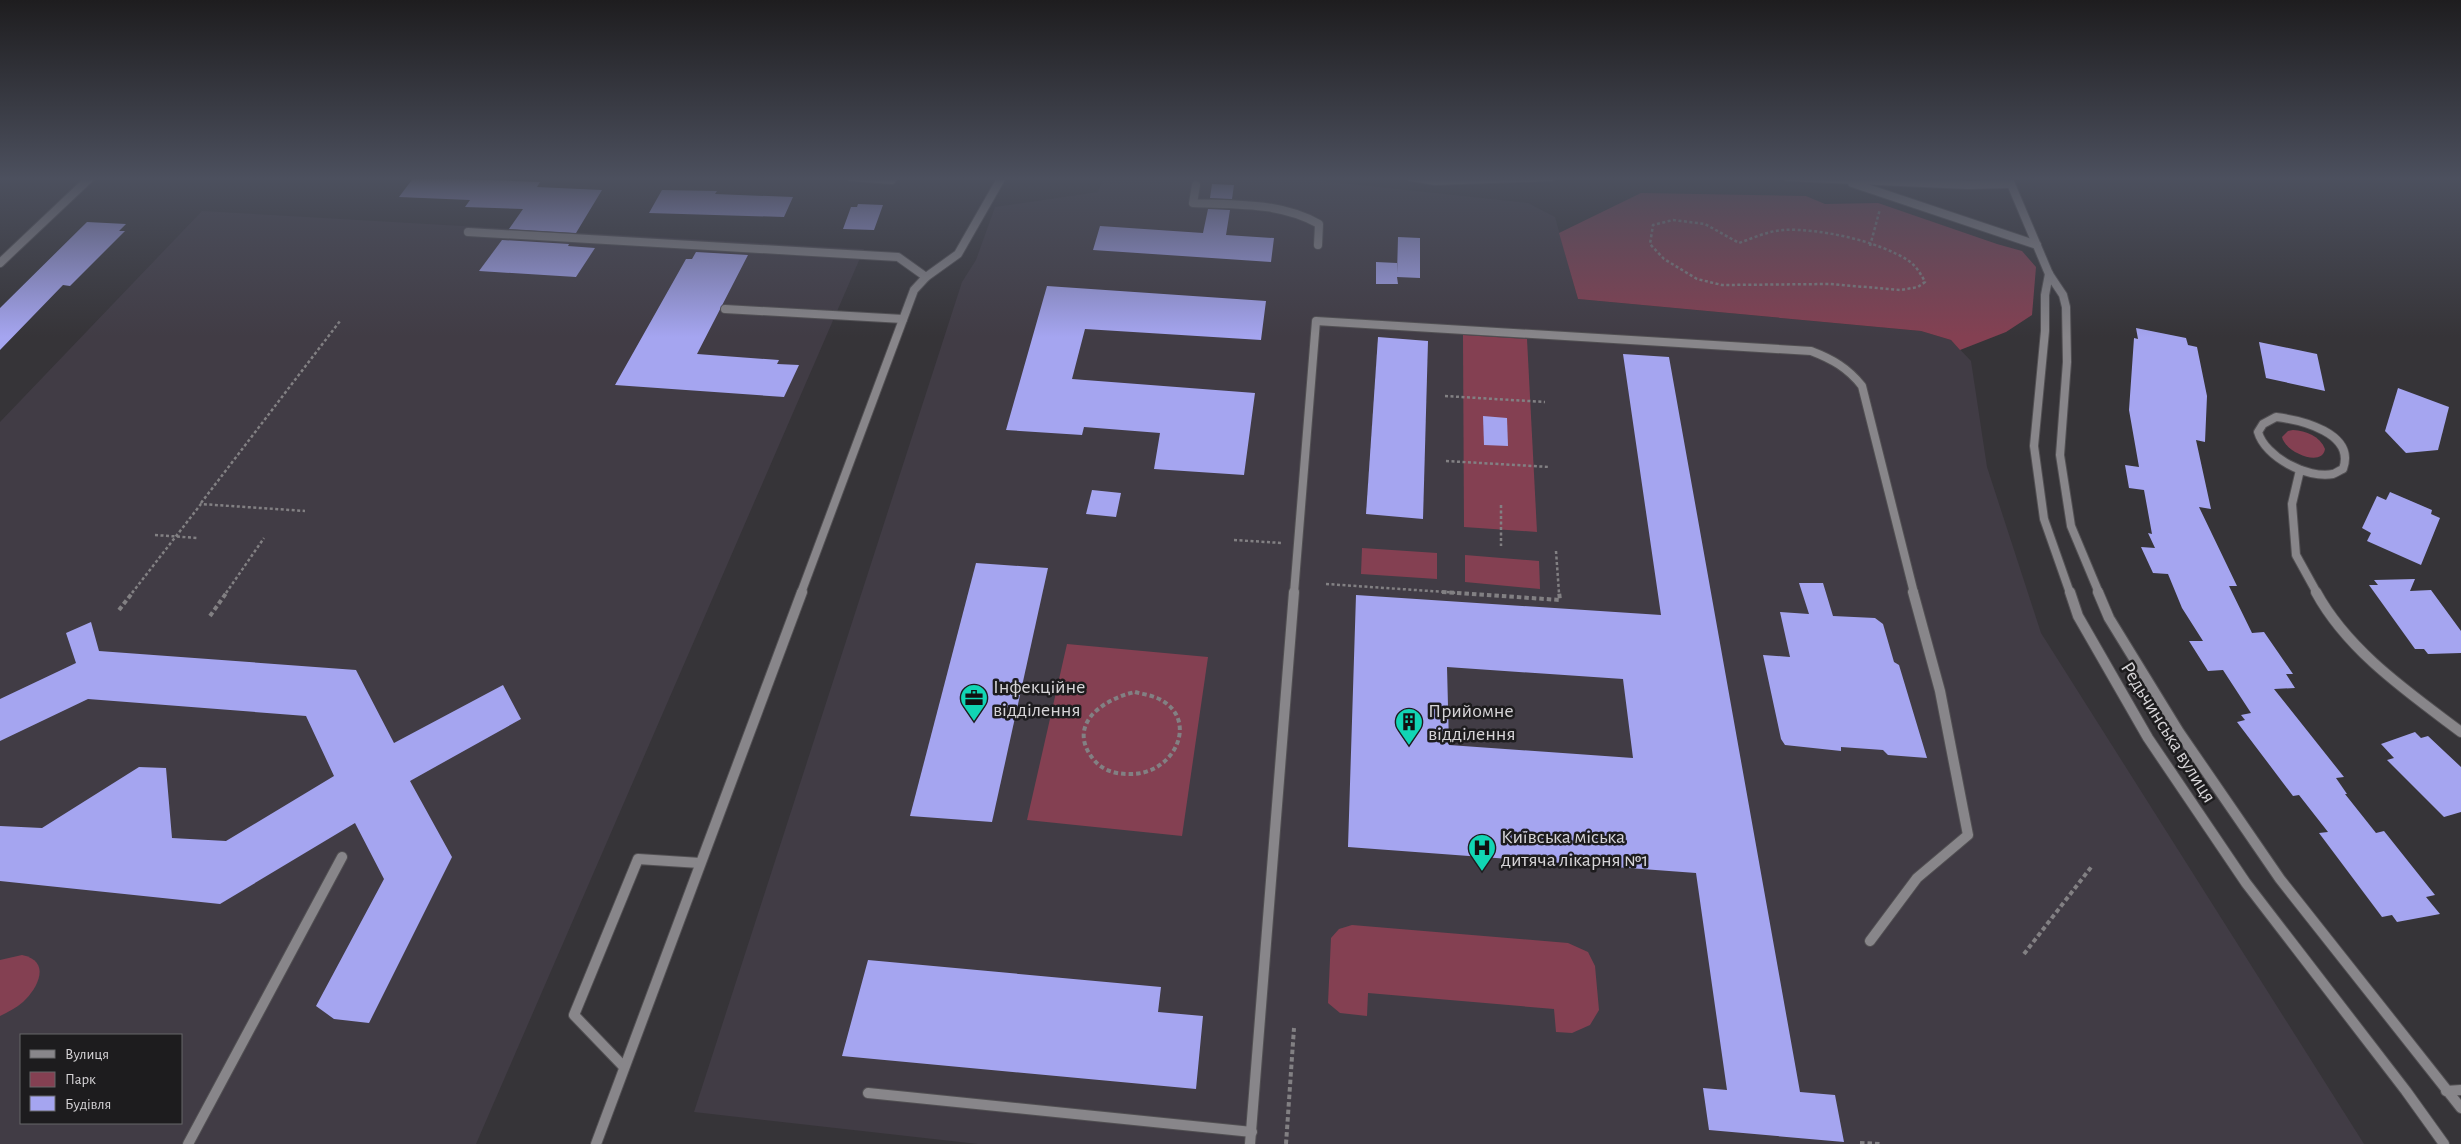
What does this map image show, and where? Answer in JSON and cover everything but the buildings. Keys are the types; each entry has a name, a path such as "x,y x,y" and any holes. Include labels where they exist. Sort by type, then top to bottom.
{"street":[{"path":"0,263 35,230"},
{"path":"596,1144 914,290 926,277 958,254 971,230"},
{"path":"1318,245 1319,230"},
{"path":"1993,230 2037,245"},
{"name":"Редьчинська вулиця","path":"2031,230 2049,274 2063,295 2066,307 2067,362 2060,455 2070,526 2108,618 2179,732 2280,879 2461,1108"},
{"path":"468,232 898,257 926,277"},
{"name":"Редьчинська вулиця","path":"2049,274 2045,295 2045,331 2034,446 2044,519 2078,616 2148,738 2246,883 2406,1091 2444,1144"},
{"path":"725,309 903,319"},
{"path":"1250,1144 1316,321 1810,351 1835,361 1852,372 1862,386 1897,532 1940,691 1968,835 1917,878 1870,941"},
{"path":"2289,416 2304,419 2330,432 2346,450 2348,458 2345,466 2338,471 2328,473 2300,470 2272,454 2263,445 2259,435 2260,427 2265,420 2289,416"},
{"path":"2300,470 2292,504 2296,555 2329,616 2389,677 2461,732"},
{"path":"188,1144 342,857"},
{"path":"624,1067 574,1015 638,859 700,863"},
{"path":"2446,1091 2461,1090"},
{"path":"868,1093 1252,1132"}],"path":[{"path":"1652,230 1650,244 1664,259 1696,279 1722,285 1830,284 1901,290 1918,288 1925,282 1921,274 1909,262 1889,252 1831,234 1788,230"},
{"path":"1716,230 1739,243 1782,230"},
{"path":"1870,246 1874,230"},
{"path":"119,610 340,321"},
{"path":"1445,396 1545,402"},
{"path":"1446,461 1550,467"},
{"path":"201,504 305,511"},
{"path":"1501,504 1502,546"},
{"path":"155,535 198,538"},
{"path":"210,616 264,538"},
{"path":"1234,540 1298,544"},
{"path":"1326,584 1560,600 1556,551"},
{"path":"1135,692 1158,697 1174,711 1179,720 1180,740 1176,751 1160,767 1149,772 1137,775 1112,772 1102,767 1087,750 1084,730 1088,720 1101,703 1112,697 1135,692"},
{"path":"2024,954 2092,866"},
{"path":"1286,1144 1294,1028"},
{"path":"1860,1143 1882,1144"}],"shaded area":[{"path":"183,230 540,230 864,249 476,1144 0,1144 0,422"},
{"name":"Київська міська дитяча лікарня №1","path":"987,230 1559,230 1578,299 1921,331 1951,340 1971,361 1987,467 2041,633 2364,1144 978,1144 694,1112 962,282 976,260"}],"green space":[{"path":"1564,230 1957,230 2022,251 2036,267 2032,315 2006,332 1960,350 1951,340 1921,331 1578,299 1559,233"},
{"path":"1463,335 1527,339 1537,532 1464,527"},
{"path":"2288,431 2308,433 2320,441 2325,449 2322,455 2311,458 2290,448 2282,437"},
{"path":"1362,548 1437,553 1437,579 1361,574"},
{"path":"1465,555 1539,561 1540,589 1465,582"},
{"path":"1067,644 1208,657 1182,836 1027,820"},
{"path":"1352,925 1568,943 1588,952 1595,966 1599,1010 1590,1025 1572,1033 1556,1032 1554,1009 1368,993 1367,1016 1340,1013 1328,1003 1331,938 1339,929"},
{"path":"22,955 31,958 37,963 39,975 37,982 34,989 23,1002 0,1016 0,960"}],"place":[{"name":"Інфекційне відділення","path":"974,722"},
{"name":"Прийомне відділення","path":"1409,746"},
{"name":"Київська міська дитяча лікарня №1","path":"1482,872"}]}
